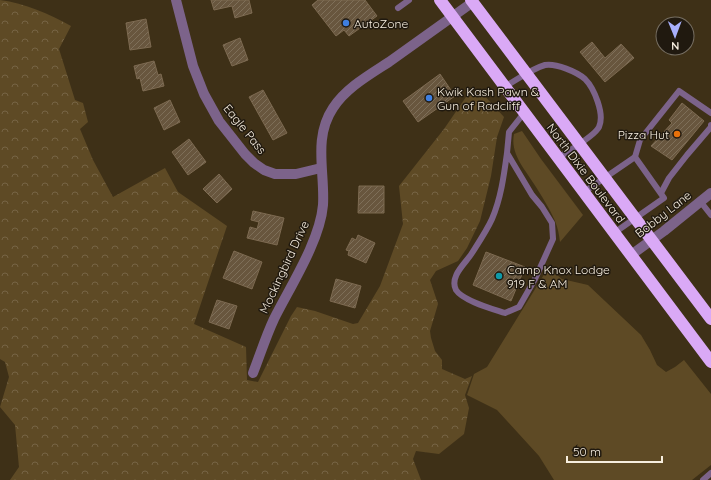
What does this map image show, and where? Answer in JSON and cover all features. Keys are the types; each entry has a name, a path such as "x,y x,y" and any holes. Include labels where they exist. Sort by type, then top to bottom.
{"highway":[{"name":"North Dixie Boulevard","path":"440,0 711,362"},
{"name":"North Dixie Boulevard","path":"472,1 711,319"}],"street":[{"name":"Eagle Pass","path":"176,0 193,66 204,94 219,121 245,154 264,170 275,174 296,174 322,168"},
{"name":"Mockingbird Drive","path":"253,373 273,321 304,261 315,235 322,207 322,133 329,114 340,98 350,89 452,17 472,1"},
{"name":"Bobby Lane","path":"631,255 711,193"}],"lane":[{"path":"398,8 409,0"},
{"path":"504,87 546,65 566,68 585,79 597,97 601,113 600,127 580,144 558,158"},
{"path":"584,192 635,157 640,140 679,91 711,112"},
{"path":"507,153 532,196 542,207 552,223 553,239 536,279 519,307 505,314 463,297 456,290 454,282 456,273 471,254 492,219 502,188 509,132 524,113"},
{"path":"661,193 669,178 711,125"},
{"path":"614,233 664,198 635,157"},
{"path":"700,201 711,214"},
{"path":"703,480 711,473"}],"green space":[{"path":"0,0 9,1 37,10 71,26 59,49 75,100 83,103 88,122 80,129 93,160 113,197 165,168 178,192 227,226 194,324 246,347 247,380 258,382 297,307 315,311 353,324 358,323 380,286 403,224 399,186 444,129 466,97 481,92 504,117 497,137 491,176 480,221 467,248 458,261 436,271 430,280 438,304 430,331 435,351 442,360 442,369 465,379 472,376 465,395 469,408 464,434 439,454 416,451 413,459 421,480 10,480 19,467 15,425 0,407 9,377 5,362 0,359"},
{"path":"522,131 583,215 560,242 557,226 551,212 516,154 513,141 514,134"},
{"path":"548,268 562,279 588,285 641,335 657,365 666,372 684,360 711,394 711,465 692,480 554,480 539,456 497,410 467,395 474,374 487,367"}],"building":[{"path":"211,0 249,0 252,13 235,18 232,6 214,10"},
{"name":"AutoZone","path":"318,0 365,0 377,16 349,36 344,30 336,36 312,5"},
{"path":"146,19 151,47 130,50 126,23"},
{"path":"240,38 248,60 232,66 223,45"},
{"path":"592,42 605,58 621,44 634,58 605,82 580,52"},
{"path":"154,61 158,75 161,74 164,86 143,91 140,78 137,79 134,66"},
{"name":"Kwik Kash Pawn & Gun of Radcliff","path":"440,74 455,96 418,122 403,101"},
{"path":"263,90 287,133 273,140 249,97"},
{"path":"170,100 180,122 164,130 154,108"},
{"name":"Pizza Hut","path":"682,103 704,121 672,160 651,146 672,123 669,120"},
{"path":"189,139 206,162 188,175 172,152"},
{"path":"219,174 232,189 217,203 203,189"},
{"path":"359,186 384,186 384,213 358,213"},
{"path":"253,211 284,218 277,245 247,238 250,227 257,229 259,222 251,220"},
{"path":"358,235 375,243 366,263 348,255 349,251 346,250 352,238 356,240"},
{"path":"234,251 262,262 252,289 223,278"},
{"name":"Camp Knox Lodge 919 F & AM","path":"486,252 525,267 511,301 473,285"},
{"path":"336,279 361,286 355,308 330,301"},
{"path":"217,300 237,306 229,329 209,322"}],"place":[{"name":"AutoZone","path":"346,23"},
{"name":"Kwik Kash Pawn & Gun of Radcliff","path":"429,98"},
{"name":"Pizza Hut","path":"677,134"},
{"name":"Camp Knox Lodge 919 F & AM","path":"499,276"}]}
